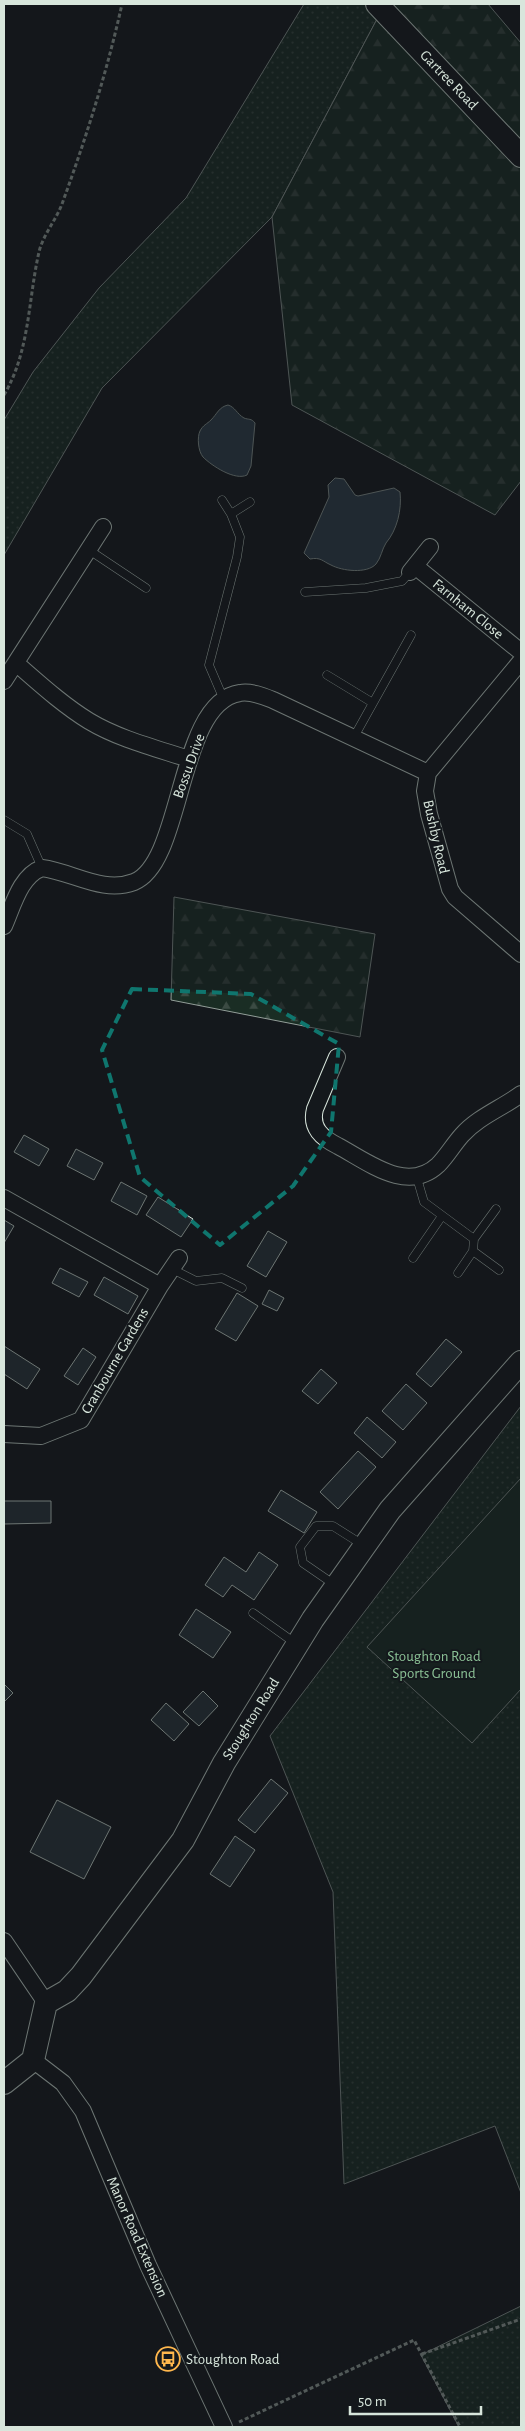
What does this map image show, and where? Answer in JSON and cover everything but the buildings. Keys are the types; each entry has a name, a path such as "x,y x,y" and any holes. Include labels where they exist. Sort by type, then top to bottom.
{"main road":[{"name":"Gartree Road","path":"377,4 521,156"},
{"name":"Stoughton Road","path":"46,2002 67,1991 81,1976 183,1840 224,1763 297,1644 390,1510 521,1362"},
{"path":"4,2083 33,2060 46,2002"}],"street":[{"path":"4,681 17,664 103,527"},
{"path":"413,569 430,547"},
{"name":"Farnham Close","path":"413,569 521,652"},
{"path":"224,700 241,693 256,694 354,737 428,773 521,661"},
{"path":"17,664 51,694 89,721 123,738 188,759"},
{"name":"Bossu Drive","path":"42,868 114,887 136,882 147,874 154,865 161,850 188,759 208,717 224,700"},
{"name":"Bushby Road","path":"428,773 426,790 429,814 450,889 455,897 521,954"},
{"path":"4,926 22,884 34,870 42,868"},
{"path":"337,1057 315,1109 313,1117 317,1131 330,1142 400,1177 417,1178 430,1172 439,1164 462,1135 475,1124 521,1094"},
{"path":"4,1198 160,1286"},
{"name":"Cranbourne Gardens","path":"4,1434 41,1436 81,1420 175,1263"},
{"path":"4,1941 46,2002"},
{"name":"Manor Road Extension","path":"33,2060 63,2083 83,2111 140,2247 230,2425"}],"lane":[{"path":"222,500 237,526 239,548 209,665 224,700"},
{"path":"231,514 250,502"},
{"path":"89,550 146,588"},
{"path":"305,592 366,588 402,581 413,569"},
{"path":"354,737 411,636"},
{"path":"327,675 373,702"},
{"path":"4,820 27,834 42,868"},
{"path":"417,1178 424,1202 474,1239"},
{"path":"458,1273 473,1251 474,1239 496,1209"},
{"path":"414,1258 442,1216"},
{"path":"473,1251 499,1270"},
{"path":"175,1263 196,1281 222,1278 242,1288"},
{"path":"336,1586 303,1563 300,1547 308,1534 316,1526 333,1526 365,1546"},
{"path":"253,1613 297,1644"}],"path":[{"path":"4,395 12,381 27,330 39,250 61,206 95,106 107,70 122,4"},
{"path":"422,2354 521,2319"},
{"path":"230,2425 414,2340 460,2427"}],"highlighted area":[{"path":"132,989 251,994 339,1044 331,1132 293,1186 220,1245 140,1177 102,1050"}],"green space":[{"path":"304,4 385,4 272,217 102,388 4,555 4,420 33,372 99,288 186,198"},
{"path":"385,4 488,4 521,43 521,481 495,515 292,405 272,217"},
{"path":"174,897 375,934 360,1037 171,1000"},
{"name":"Stoughton Road Sports Ground","path":"521,1406 521,2193 495,2126 344,2184 333,1892 270,1736"},
{"name":"Stoughton Road Sports Ground","path":"521,1478 521,1689 472,1743 367,1647"},
{"path":"521,2306 521,2427 459,2427 421,2355"}],"water":[{"path":"228,405 244,418 255,423 251,466 247,475 236,476 224,472 203,457 199,448 198,437 201,429 220,409"},
{"path":"335,478 344,479 355,495 358,496 394,488 400,492 396,526 378,562 367,569 341,569 319,559 310,559 304,553 329,497 328,485"}],"place":[{"name":"Stoughton Road","path":"168,2359"}]}
